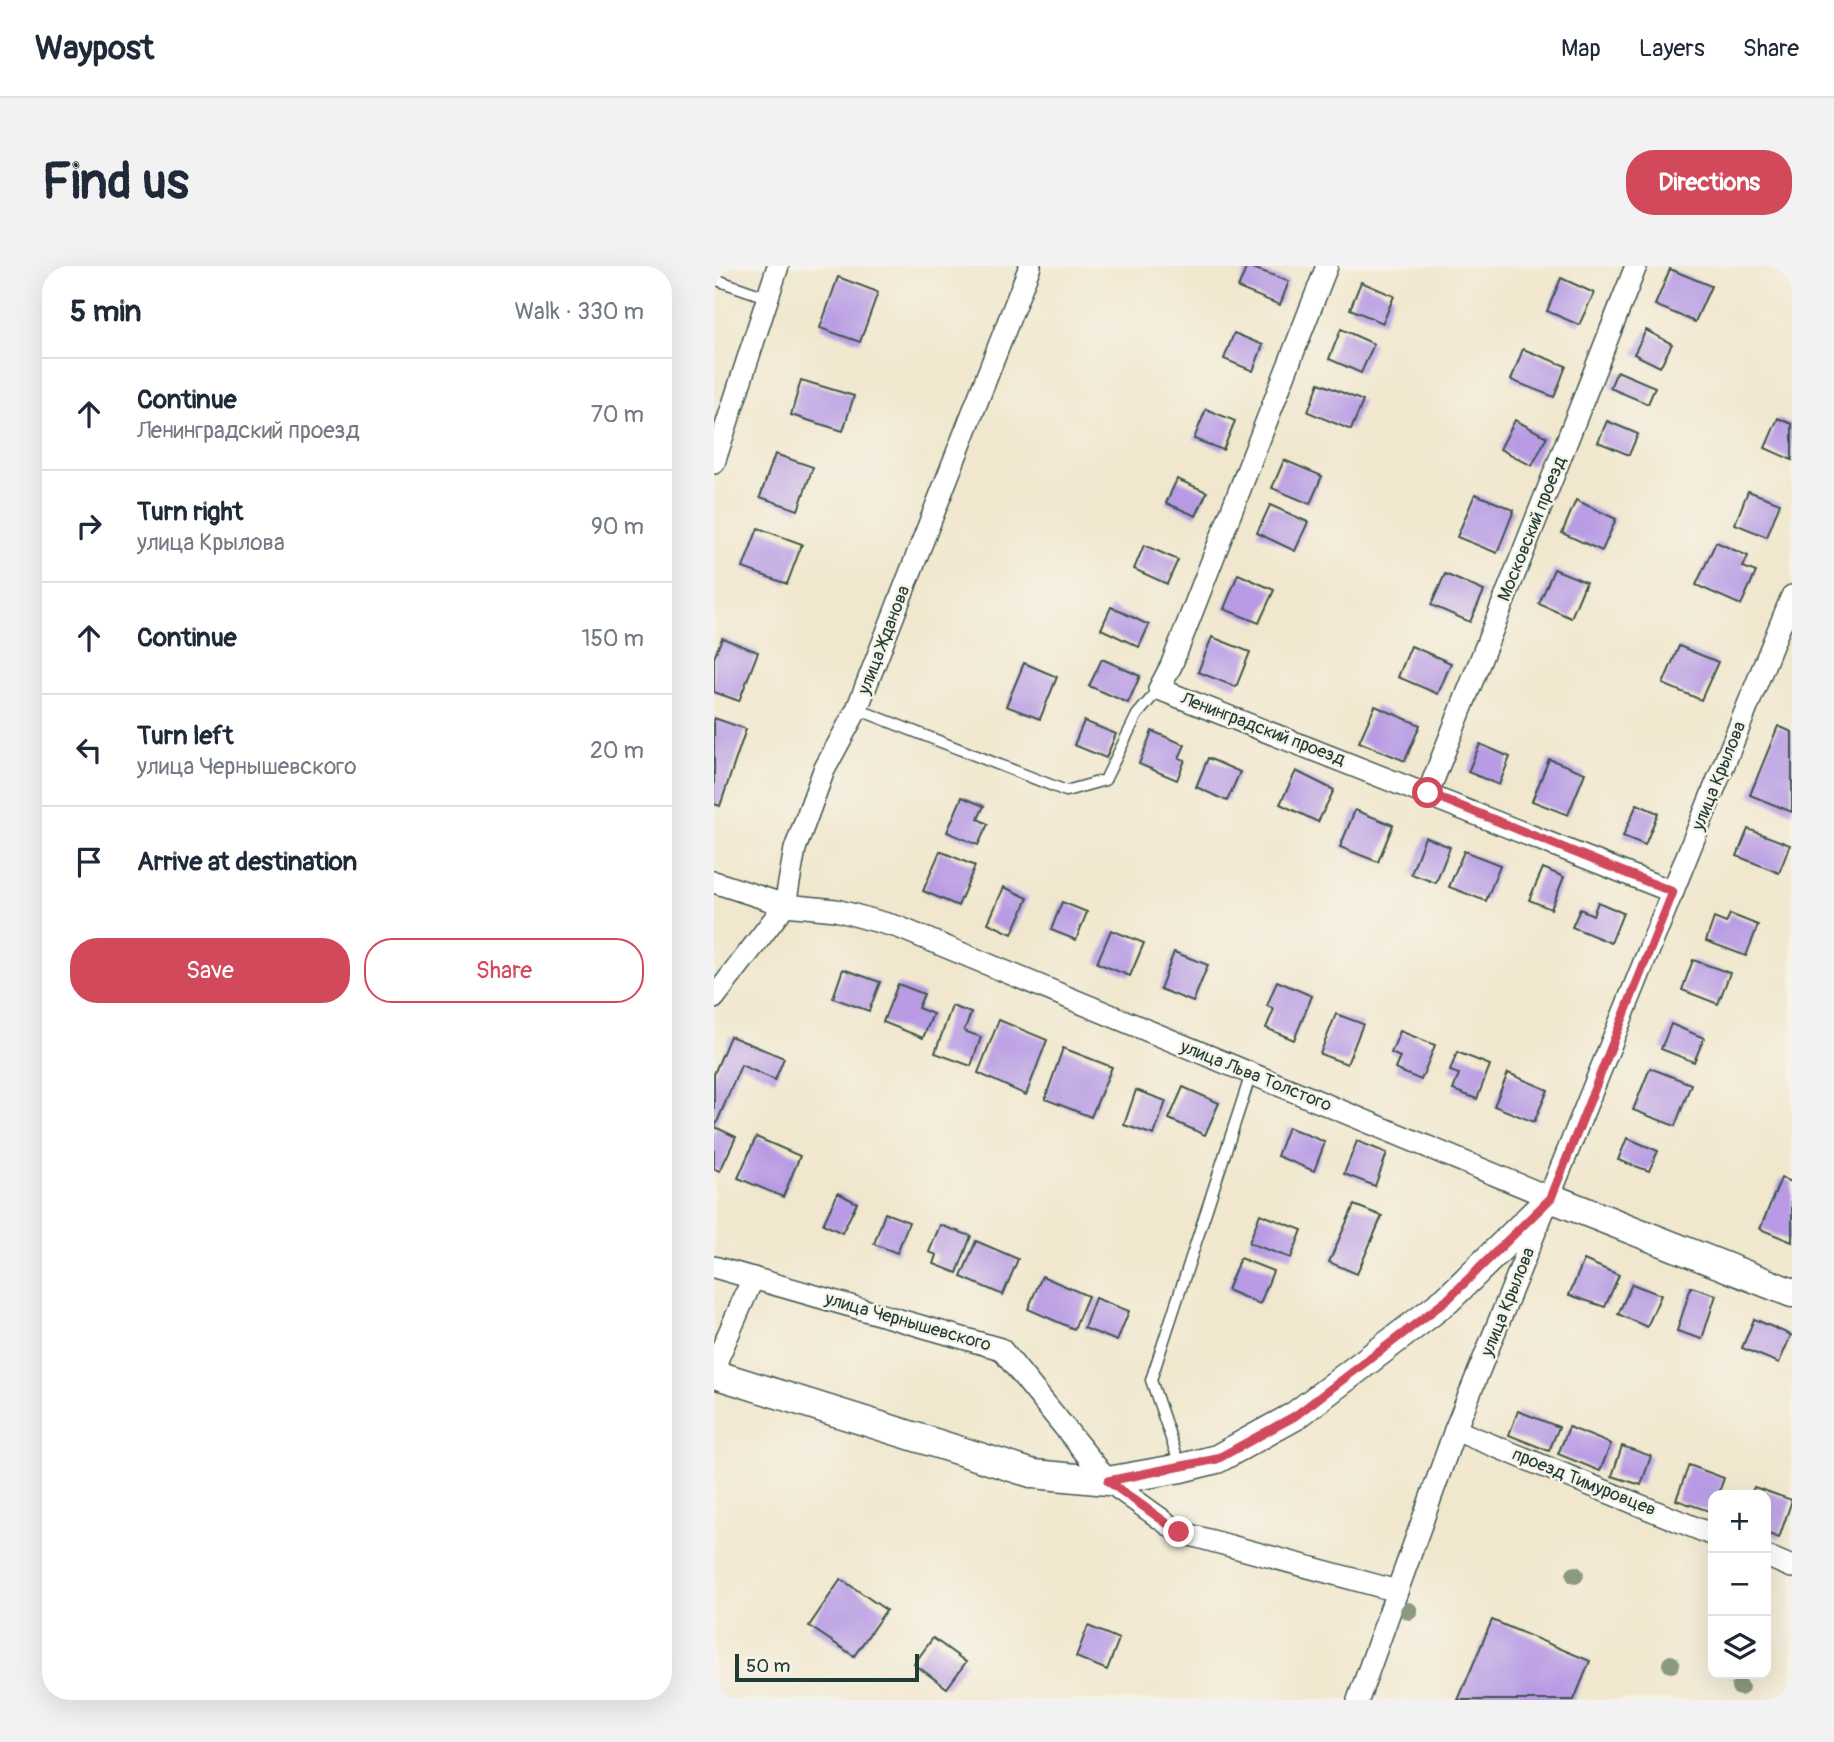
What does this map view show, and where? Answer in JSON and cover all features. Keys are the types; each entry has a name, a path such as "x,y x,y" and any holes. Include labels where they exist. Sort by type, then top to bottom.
{"street":[{"path":"714,463 778,266"},
{"name":"улица Жданова","path":"714,998 785,905 795,849 824,770 857,709 1030,266"},
{"name":"Ленинградский проезд","path":"1328,266 1171,666 1159,689 1673,892"},
{"name":"Московский проезд","path":"1428,793 1636,266"},
{"name":"улица Крылова","path":"1358,1700 1455,1430 1792,596"},
{"name":"улица Льва Толстого","path":"714,882 785,905 836,910 898,928 1551,1198 1792,1293"},
{"path":"714,1374 1034,1474 1108,1481 1181,1468 1217,1459 1295,1416 1447,1300 1551,1198"},
{"name":"улица Чернышевского","path":"714,1267 1001,1349 1108,1481 1179,1532 1397,1591"},
{"path":"714,1367 753,1278"},
{"name":"проезд Тимуровцев","path":"1455,1430 1708,1533"},
{"path":"1771,1558 1792,1567"}],"lane":[{"path":"714,279 769,298"},
{"path":"857,709 1066,791 1105,780 1137,715 1159,689"},
{"path":"1181,1468 1151,1380 1251,1074"}],"building":[{"path":"1247,266 1289,281 1280,305 1238,288"},
{"path":"1670,269 1711,286 1695,322 1655,305"},
{"path":"838,277 878,292 860,342 820,328"},
{"path":"1561,278 1594,293 1579,325 1547,311"},
{"path":"1361,282 1394,296 1383,323 1350,309"},
{"path":"1341,329 1374,344 1361,373 1329,359"},
{"path":"1646,330 1672,344 1660,367 1634,354"},
{"path":"1234,333 1263,345 1253,371 1224,359"},
{"path":"1523,349 1566,366 1554,397 1511,380"},
{"path":"1617,371 1655,387 1648,404 1610,388"},
{"path":"801,380 854,396 843,431 791,415"},
{"path":"1319,383 1363,401 1351,430 1308,412"},
{"path":"1206,409 1235,421 1223,450 1194,439"},
{"path":"1778,418 1792,424 1792,460 1765,448"},
{"path":"1515,420 1547,437 1532,466 1500,449"},
{"path":"1607,421 1638,434 1629,455 1598,442"},
{"path":"775,454 813,467 798,510 760,497"},
{"path":"1284,460 1322,476 1310,504 1272,488"},
{"path":"1177,479 1207,492 1196,516 1166,503"},
{"path":"1748,491 1780,503 1767,537 1735,524"},
{"path":"1475,494 1514,510 1497,553 1457,537"},
{"path":"1576,500 1616,519 1602,551 1562,533"},
{"path":"1270,505 1308,522 1295,551 1257,533"},
{"path":"758,528 802,544 787,584 743,568"},
{"path":"1716,542 1748,556 1743,567 1756,572 1741,605 1696,585"},
{"path":"1144,545 1178,560 1167,584 1134,569"},
{"path":"1554,569 1586,582 1571,618 1539,604"},
{"path":"1238,574 1274,590 1259,623 1224,609"},
{"path":"1445,574 1484,591 1470,622 1431,605"},
{"path":"1111,607 1149,625 1139,647 1101,629"},
{"path":"1212,637 1250,652 1236,687 1198,672"},
{"path":"722,638 758,652 739,701 714,692 714,658"},
{"path":"1411,646 1451,663 1438,694 1398,677"},
{"path":"1679,646 1718,662 1701,700 1663,684"},
{"path":"1102,659 1140,676 1128,703 1089,686"},
{"path":"1024,663 1057,677 1040,719 1006,706"},
{"path":"1375,706 1420,725 1405,761 1359,742"},
{"path":"714,718 746,729 720,806 714,804"},
{"path":"1084,721 1116,734 1106,758 1074,745"},
{"path":"1778,726 1792,732 1792,812 1750,795"},
{"path":"1152,731 1185,745 1179,758 1185,760 1177,780 1139,764"},
{"path":"1480,744 1510,757 1499,785 1468,772"},
{"path":"1208,758 1240,772 1227,801 1196,787"},
{"path":"1549,759 1585,773 1568,815 1532,801"},
{"path":"1296,771 1334,790 1318,822 1280,804"},
{"path":"962,797 984,806 978,819 988,824 978,845 947,832"},
{"path":"1637,804 1658,813 1645,845 1623,836"},
{"path":"1355,810 1393,825 1378,862 1340,847"},
{"path":"1748,829 1790,845 1779,873 1737,856"},
{"path":"1425,837 1450,847 1436,883 1411,874"},
{"path":"940,851 975,866 958,906 923,891"},
{"path":"1464,851 1500,865 1486,901 1449,887"},
{"path":"1543,868 1564,877 1551,909 1529,900"},
{"path":"1004,887 1028,898 1012,934 988,923"},
{"path":"1062,902 1087,912 1076,940 1051,930"},
{"path":"1598,902 1623,913 1611,943 1572,927 1580,909 1593,915"},
{"path":"1730,914 1758,925 1746,956 1706,941 1714,918 1726,923"},
{"path":"1111,930 1144,943 1130,976 1097,963"},
{"path":"1174,952 1208,965 1193,1002 1160,989"},
{"path":"1693,960 1730,973 1718,1004 1682,990"},
{"path":"843,969 880,982 869,1011 833,998"},
{"path":"1277,981 1312,996 1294,1040 1266,1028 1274,1009 1267,1006"},
{"path":"898,984 924,994 918,1008 933,1014 923,1038 883,1022"},
{"path":"952,1006 971,1013 964,1031 981,1037 971,1066 935,1053"},
{"path":"1336,1014 1363,1024 1347,1064 1320,1054"},
{"path":"999,1020 1047,1040 1026,1095 978,1073"},
{"path":"1671,1024 1704,1038 1694,1062 1661,1049"},
{"path":"1400,1031 1435,1045 1421,1080 1395,1069 1400,1057 1391,1053"},
{"path":"730,1036 784,1058 775,1080 741,1065 715,1127 736,1137 720,1171 714,1169 714,1074"},
{"path":"1063,1048 1112,1067 1091,1117 1045,1099"},
{"path":"1457,1052 1490,1065 1477,1099 1453,1090 1459,1074 1450,1071"},
{"path":"1650,1068 1691,1084 1675,1126 1633,1110"},
{"path":"1508,1073 1548,1090 1534,1122 1494,1106"},
{"path":"1183,1087 1219,1103 1205,1135 1169,1119"},
{"path":"1136,1090 1166,1101 1154,1135 1124,1125"},
{"path":"1288,1127 1325,1142 1314,1171 1277,1156"},
{"path":"756,1137 800,1156 783,1197 738,1178"},
{"path":"1627,1138 1658,1151 1649,1171 1618,1160"},
{"path":"1357,1141 1387,1153 1375,1186 1344,1174"},
{"path":"1781,1178 1792,1182 1792,1242 1760,1229"},
{"path":"838,1193 857,1203 842,1233 823,1224"},
{"path":"1354,1205 1382,1216 1357,1274 1329,1262"},
{"path":"885,1213 909,1222 897,1253 874,1244"},
{"path":"1260,1214 1302,1230 1291,1258 1249,1243"},
{"path":"940,1225 971,1236 957,1273 934,1264 937,1255 929,1252"},
{"path":"976,1241 1018,1259 1003,1295 961,1277"},
{"path":"1240,1258 1273,1271 1260,1304 1227,1290"},
{"path":"1584,1260 1619,1275 1605,1307 1569,1295"},
{"path":"1042,1276 1088,1296 1074,1329 1028,1309"},
{"path":"1632,1284 1661,1295 1647,1327 1618,1314"},
{"path":"1691,1287 1716,1295 1702,1339 1677,1331"},
{"path":"1095,1298 1129,1311 1117,1341 1084,1328"},
{"path":"1754,1319 1791,1335 1779,1363 1742,1348"},
{"path":"1518,1411 1559,1427 1549,1451 1509,1435"},
{"path":"1569,1427 1611,1444 1600,1471 1558,1454"},
{"path":"1622,1446 1651,1456 1641,1485 1612,1476"},
{"path":"1689,1465 1724,1478 1720,1490 1708,1490 1708,1511 1676,1500"},
{"path":"1771,1493 1792,1500 1779,1538 1771,1535"},
{"path":"841,1579 886,1610 854,1656 809,1626"},
{"path":"1492,1620 1590,1661 1574,1700 1458,1700"},
{"path":"1088,1626 1119,1639 1107,1670 1076,1657"},
{"path":"933,1638 966,1662 947,1688 914,1664"}],"route":[{"path":"1179,1532 1108,1481 1217,1459 1295,1416 1447,1300 1551,1198 1673,892 1428,793"}]}
